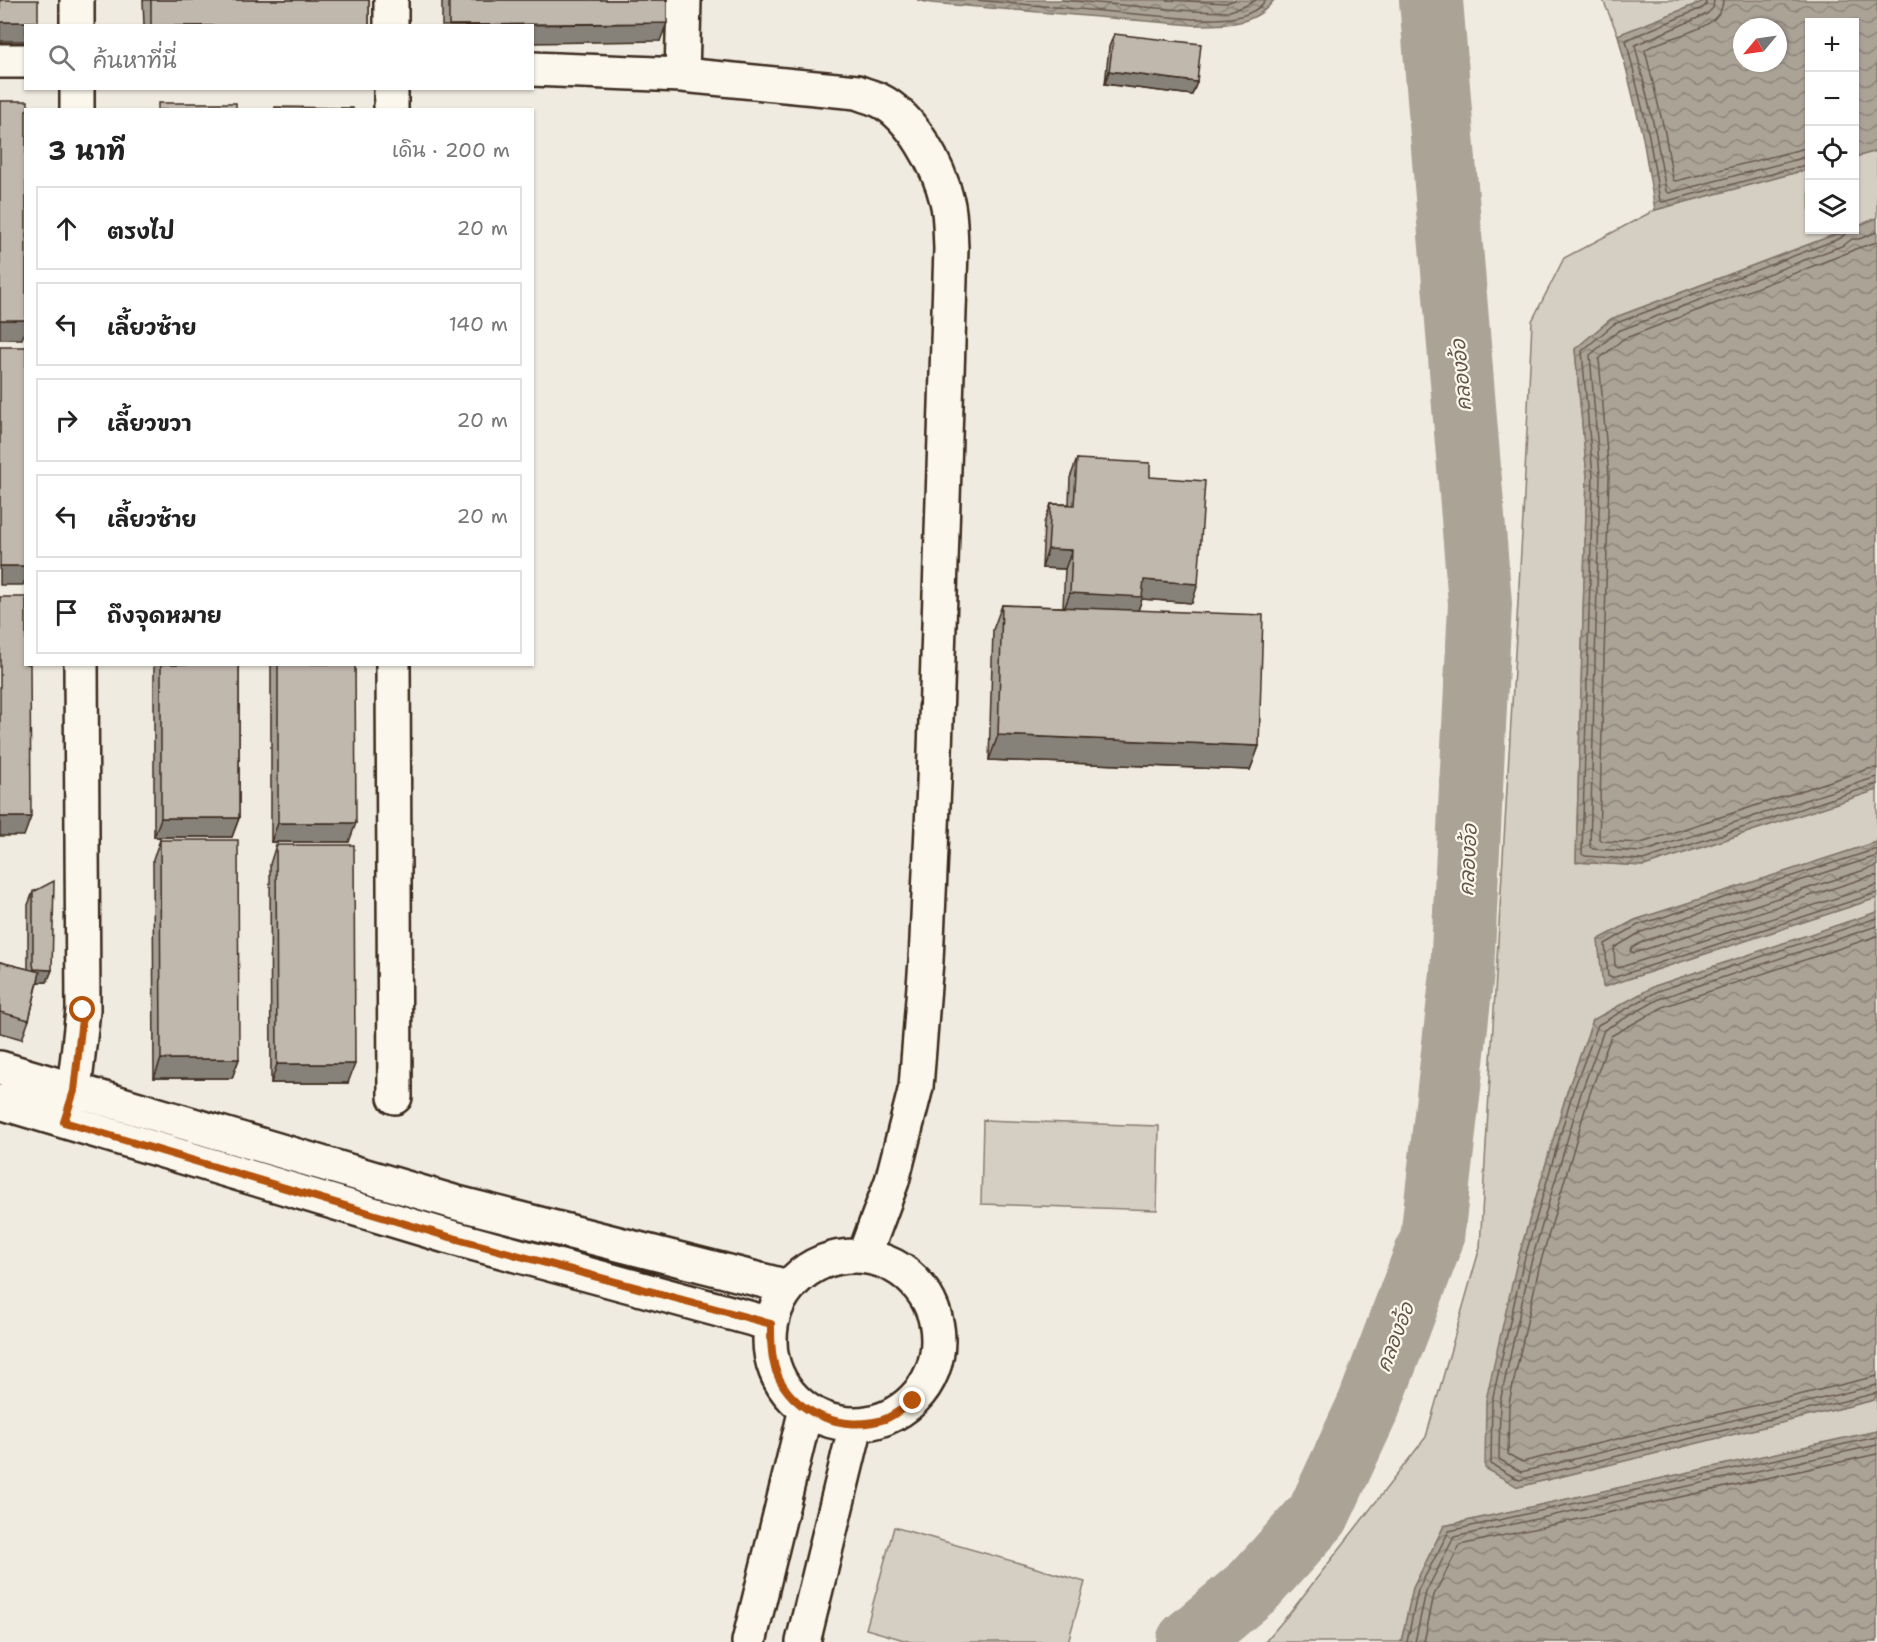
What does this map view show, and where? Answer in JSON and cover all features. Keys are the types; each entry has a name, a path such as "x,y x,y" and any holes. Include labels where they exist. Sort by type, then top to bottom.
{"street":[{"path":"77,0 77,24"},
{"path":"391,0 391,24"},
{"path":"682,75 684,0"},
{"path":"0,61 24,61"},
{"path":"534,69 682,75 857,92 880,101 904,119 921,141 937,170 948,203 951,248 934,760 926,961 916,1087 892,1181 864,1256"},
{"path":"77,90 77,108"},
{"path":"391,90 391,108"},
{"path":"64,1122 74,1091 83,1010 81,666"},
{"path":"393,666 394,1097"},
{"path":"0,1068 457,1203 788,1287"},
{"path":"0,1102 446,1236 771,1324"},
{"path":"446,1236 457,1203"},
{"path":"864,1256 894,1266 919,1285 934,1313 939,1344 932,1375 913,1401 886,1418 856,1425 830,1420 806,1409 789,1392 777,1372 771,1348 771,1324 788,1287 809,1268 836,1258 864,1256"},
{"path":"749,1642 806,1409"},
{"path":"803,1642 856,1425"}],"shaded area":[{"path":"1603,0 1707,0 1618,35"},
{"path":"1877,151 1877,218 1859,225 1859,180 1859,156"},
{"path":"1805,170 1805,234 1836,234 1611,319 1575,349 1587,476 1576,862 1644,866 1877,790 1877,842 1635,920 1598,940 1604,987 1877,898 1877,912 1655,986 1593,1020 1568,1089 1517,1262 1518,1487 1874,1400 1877,1393 1877,1431 1444,1526 1413,1588 1401,1642 1265,1642 1426,1437 1480,1247 1523,517 1532,321 1564,258 1655,210"},
{"path":"983,1120 1159,1126 1157,1210 981,1204"},
{"path":"894,1527 1085,1582 1068,1642 911,1642 866,1629"}],"water":[{"path":"917,0 1274,0 1266,9 1247,20 1237,23 1193,25"},
{"path":"1707,0 1877,0 1877,151 1859,156 1859,18 1805,18 1805,170 1655,210 1643,138 1618,35"},
{"path":"1877,218 1877,790 1644,866 1576,862 1587,476 1575,349 1611,319 1836,234 1859,234 1859,225"},
{"path":"1877,842 1877,898 1603,987 1598,940 1635,920"},
{"path":"1877,912 1877,1393 1874,1400 1518,1487 1485,1468 1486,1400 1517,1262 1568,1089 1593,1020 1655,986"},
{"path":"1877,1431 1877,1642 1401,1642 1413,1588 1444,1526"}],"building":[{"path":"0,0 38,0 38,22 0,22"},
{"path":"151,0 369,0 369,24 151,24"},
{"path":"449,0 667,0 667,23 449,24"},
{"path":"1114,34 1201,44 1197,82 1109,71"},
{"path":"0,101 28,101 28,108 24,108 24,320 0,320"},
{"path":"158,103 236,103 236,108 158,108"},
{"path":"275,107 353,108 275,108"},
{"path":"0,347 24,347 24,566 0,566"},
{"path":"1077,459 1150,463 1150,477 1205,481 1198,584 1144,580 1142,597 1070,593 1072,550 1048,549 1051,504 1074,505"},
{"path":"0,597 24,597 24,666 30,666 31,817 0,817"},
{"path":"1002,605 1263,615 1259,746 998,735"},
{"path":"161,666 239,666 239,818 161,818"},
{"path":"278,666 355,666 356,823 278,823"},
{"path":"160,840 238,840 239,1059 161,1059"},
{"path":"276,845 354,845 355,1064 277,1064"},
{"path":"54,881 52,970 34,969 33,892"},
{"path":"0,962 40,972 29,1020 0,1012"}],"waterway":[{"name":"คลองอ้อ","path":"1188,1642 1254,1586 1318,1515 1369,1405 1432,1238 1462,973 1480,604 1431,0"}],"route":[{"path":"83,1010 74,1091 64,1122 446,1236 771,1324 771,1348 777,1372 789,1392 806,1409 830,1420 856,1425 886,1418 913,1401"}]}
